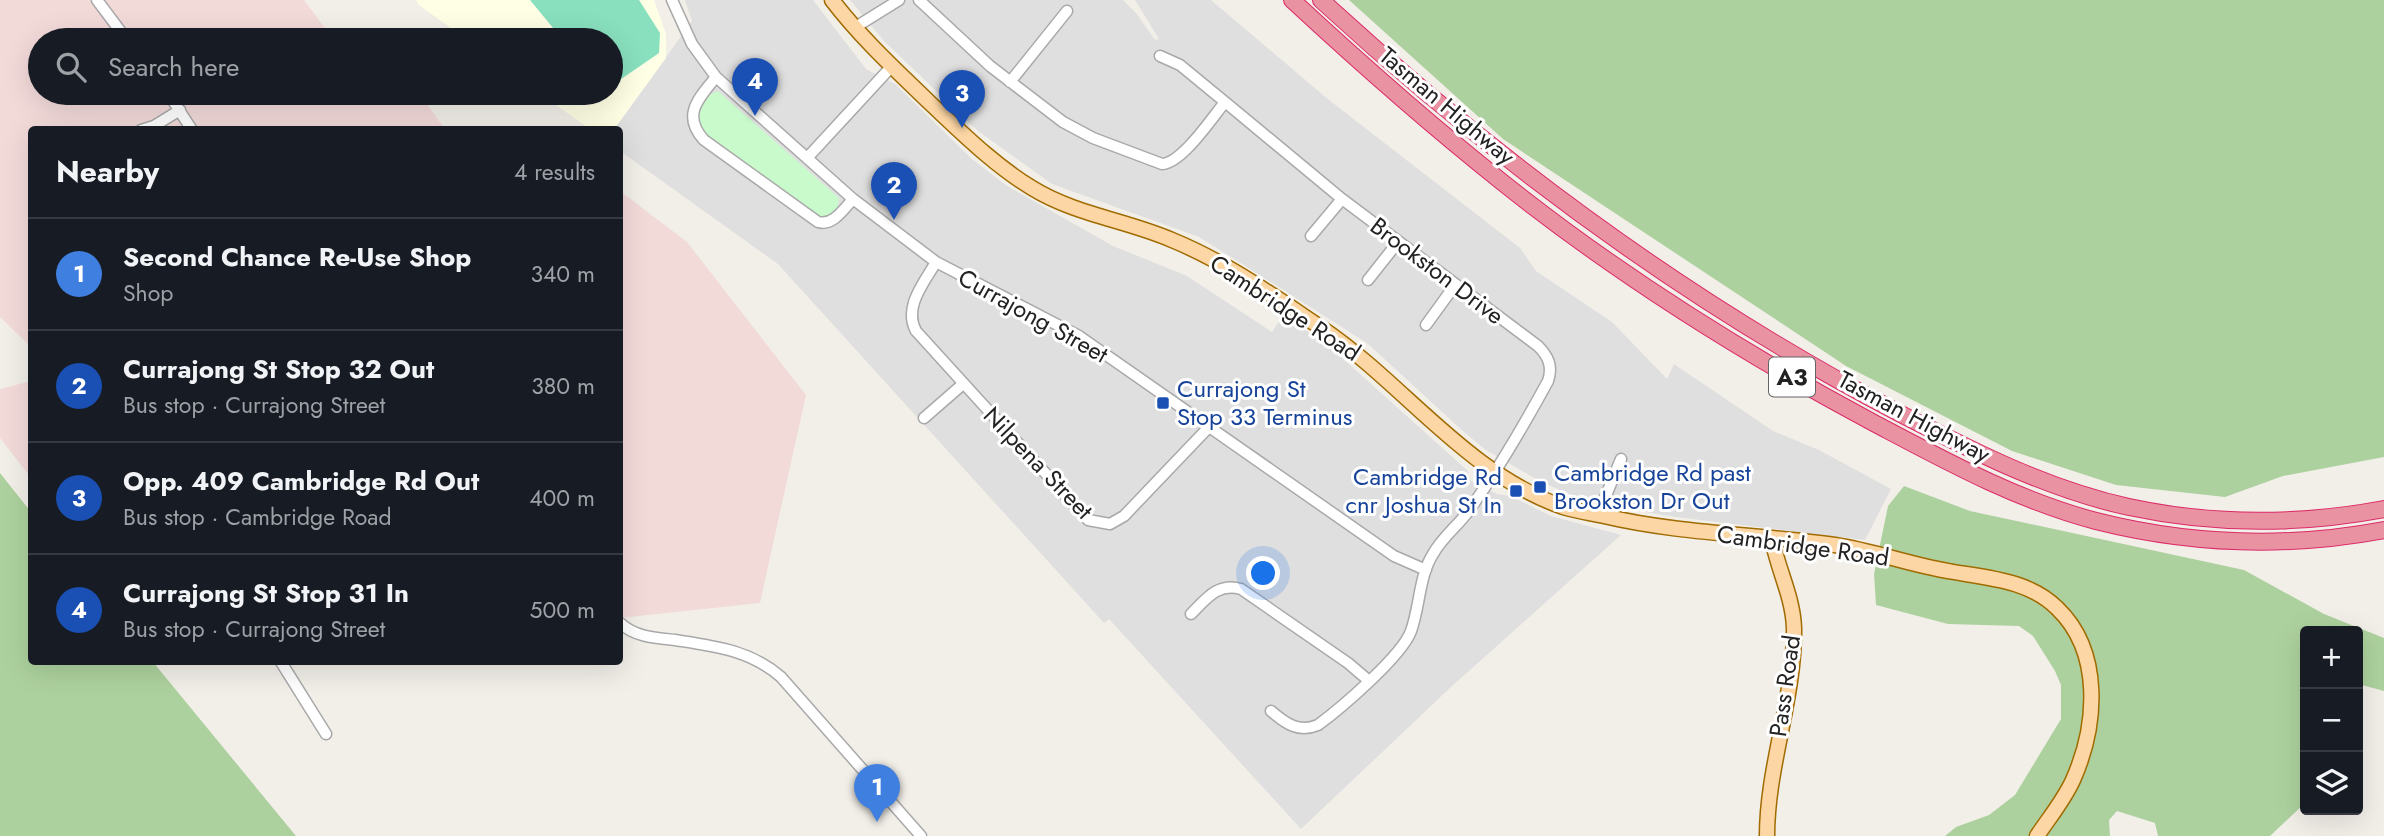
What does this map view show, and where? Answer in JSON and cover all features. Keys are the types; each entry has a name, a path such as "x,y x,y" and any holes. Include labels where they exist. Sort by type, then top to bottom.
{"highway":[{"name":"Tasman Highway","path":"1292,0 1419,114 1504,184 1597,251 1753,354 1859,415 2003,489 2096,520 2147,532 2195,538 2273,542 2326,539 2384,530"},
{"name":"Tasman Highway","path":"1321,0 1387,61 1491,147 1664,273 1787,352 1958,444 2067,490 2128,507 2166,514 2237,521 2282,521 2352,515 2384,509"}],"main road":[{"name":"Cambridge Road","path":"832,0 854,28 892,66 996,164 1032,189 1092,216 1168,238 1223,265 1328,332 1367,362 1441,430 1495,472 1564,507 1637,524 1834,545 1933,568 2007,581 2030,588 2044,597 2067,618 2076,631 2088,661 2091,705 2083,747 2072,783 2037,836"},
{"name":"Pass Road","path":"1767,836 1769,794 1791,668 1794,627 1790,599 1776,561 1772,539"}],"street":[{"path":"97,0 118,28"},
{"name":"Currajong Street","path":"672,0 683,29 716,77 853,199 936,262 1079,336 1394,556 1426,570"},
{"path":"854,28 899,0"},
{"path":"919,0 1010,82 1078,131 1162,164 1168,164 1180,155 1225,102"},
{"path":"1010,82 1067,11"},
{"name":"Brookston Drive","path":"1160,56 1180,65 1342,199 1538,346 1549,361 1548,381 1495,472"},
{"path":"808,157 892,66"},
{"path":"716,77 693,113 695,128 704,140 818,222 833,220 853,199"},
{"path":"177,105 190,126"},
{"path":"154,126 180,110"},
{"path":"1311,236 1342,199"},
{"path":"1368,280 1398,242"},
{"name":"Nilpena Street","path":"936,262 913,303 911,320 916,331 1082,515 1103,524 1110,524 1124,516 1208,428"},
{"path":"1426,325 1455,285"},
{"name":"Nilpena Street","path":"924,418 963,384"},
{"path":"1598,515 1621,460"},
{"path":"1271,711 1282,721 1297,728 1311,728 1398,654 1408,638 1426,570 1438,545 1468,512 1495,472"},
{"path":"1191,614 1215,591 1227,587 1241,589 1348,663 1368,680"},
{"path":"623,625 643,636 730,650 753,657 771,669 781,677 920,836"},
{"path":"283,665 326,734"}],"shaded area":[{"path":"0,0 304,0 325,28 28,28 28,105 428,105 443,126 28,126 28,344 0,317"},
{"path":"416,0 654,0 666,34 666,58 616,126 586,126 556,105 623,105 623,28 451,28"},
{"path":"685,0 813,0 866,69 895,84 972,159 1007,186 1113,246 1187,276 1272,332 1284,314 1340,356 1468,471 1471,481 1551,516 1621,535 1452,686 1301,829 1109,619 1104,623 778,264 623,153 623,126 617,126 692,21"},
{"path":"850,0 1123,0 1155,40 1159,39 1135,0 1211,0 1329,100 1520,248 1536,271 1612,322 1667,379 1674,364 1773,431 1819,450 1891,489 1865,540 1620,508 1584,500 1541,482 1486,450 1367,343 1199,237 1052,184 978,131 884,41"},
{"path":"623,193 687,242 806,395 760,603 623,618"},
{"path":"28,382 28,474 0,438 0,389"}],"green space":[{"path":"530,0 639,0 660,33 659,53 623,78 623,28 553,28"},
{"path":"1349,0 2384,0 2384,457 2283,476 2225,497 2116,485 2012,451 1846,366 1503,139"},
{"path":"718,91 839,198 838,206 829,216 819,217 705,133 700,121 700,109 706,98"},
{"path":"0,473 28,508 28,665 155,665 296,836 0,836"},
{"path":"1904,486 1970,511 2244,570 2324,614 2354,626 2300,626 2300,808 2270,836 2158,836 2155,823 2117,811 2109,820 2110,836 1945,836 1956,827 1989,815 2015,795 2061,719 2061,685 2033,636 2019,626 1948,624 1876,605 1874,574 1888,506"},
{"path":"2363,630 2384,638 2384,691 2363,685"}],"place":[{"name":"Currajong St Stop 31 In","path":"755,116"},
{"name":"Opp. 409 Cambridge Rd Out","path":"962,128"},
{"name":"Currajong St Stop 32 Out","path":"894,220"},
{"name":"Currajong St Stop 33 Terminus","path":"1163,403"},
{"name":"Cambridge Rd past Brookston Dr Out","path":"1540,487"},
{"name":"Cambridge Rd cnr Joshua St In","path":"1516,491"},
{"name":"Second Chance Re-Use Shop","path":"877,822"}]}
